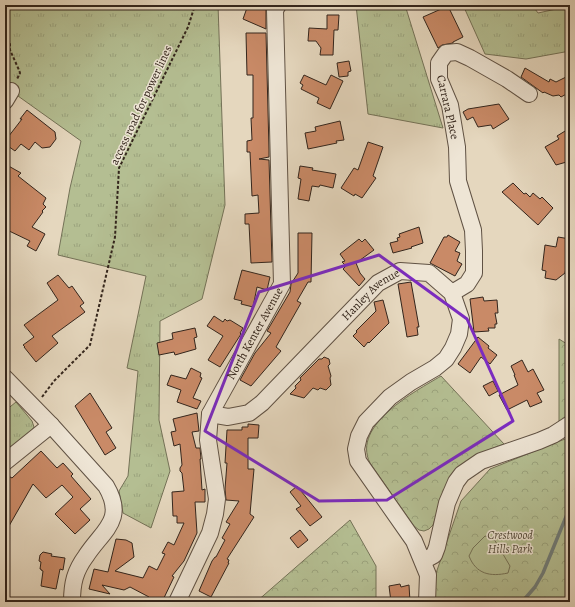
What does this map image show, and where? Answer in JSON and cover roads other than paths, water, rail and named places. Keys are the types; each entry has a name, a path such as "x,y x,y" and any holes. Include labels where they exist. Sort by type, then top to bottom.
{"street":[{"name":"North Kenter Avenue","path":"176,602 210,532 215,514 217,499 208,440 210,414 282,284 275,10 278,5"},
{"name":"Carrara Place","path":"452,293 467,284 474,273 474,251 472,230 458,181 457,147 450,105 439,79 439,63 446,53 457,52 507,79 529,94"},
{"name":"Hanley Avenue","path":"210,414 228,418 249,413 262,403 378,283 400,271 429,273 452,293 461,319 459,334 446,359 435,368 411,382 380,406 366,422 359,436 356,448 358,461 414,541 428,575 427,602"},
{"path":"5,378 51,425 106,486 112,496 114,510 110,525 86,555 78,568 72,586 72,602"},
{"path":"423,561 434,555 447,503 456,482 462,474 481,462 539,441 553,435 570,424"},
{"path":"5,462 51,425"}],"waterway":[{"path":"522,602 535,587 543,573 570,507"}],"park label":[{"name":"Crestwood Hills Park","path":"510,542"}]}
